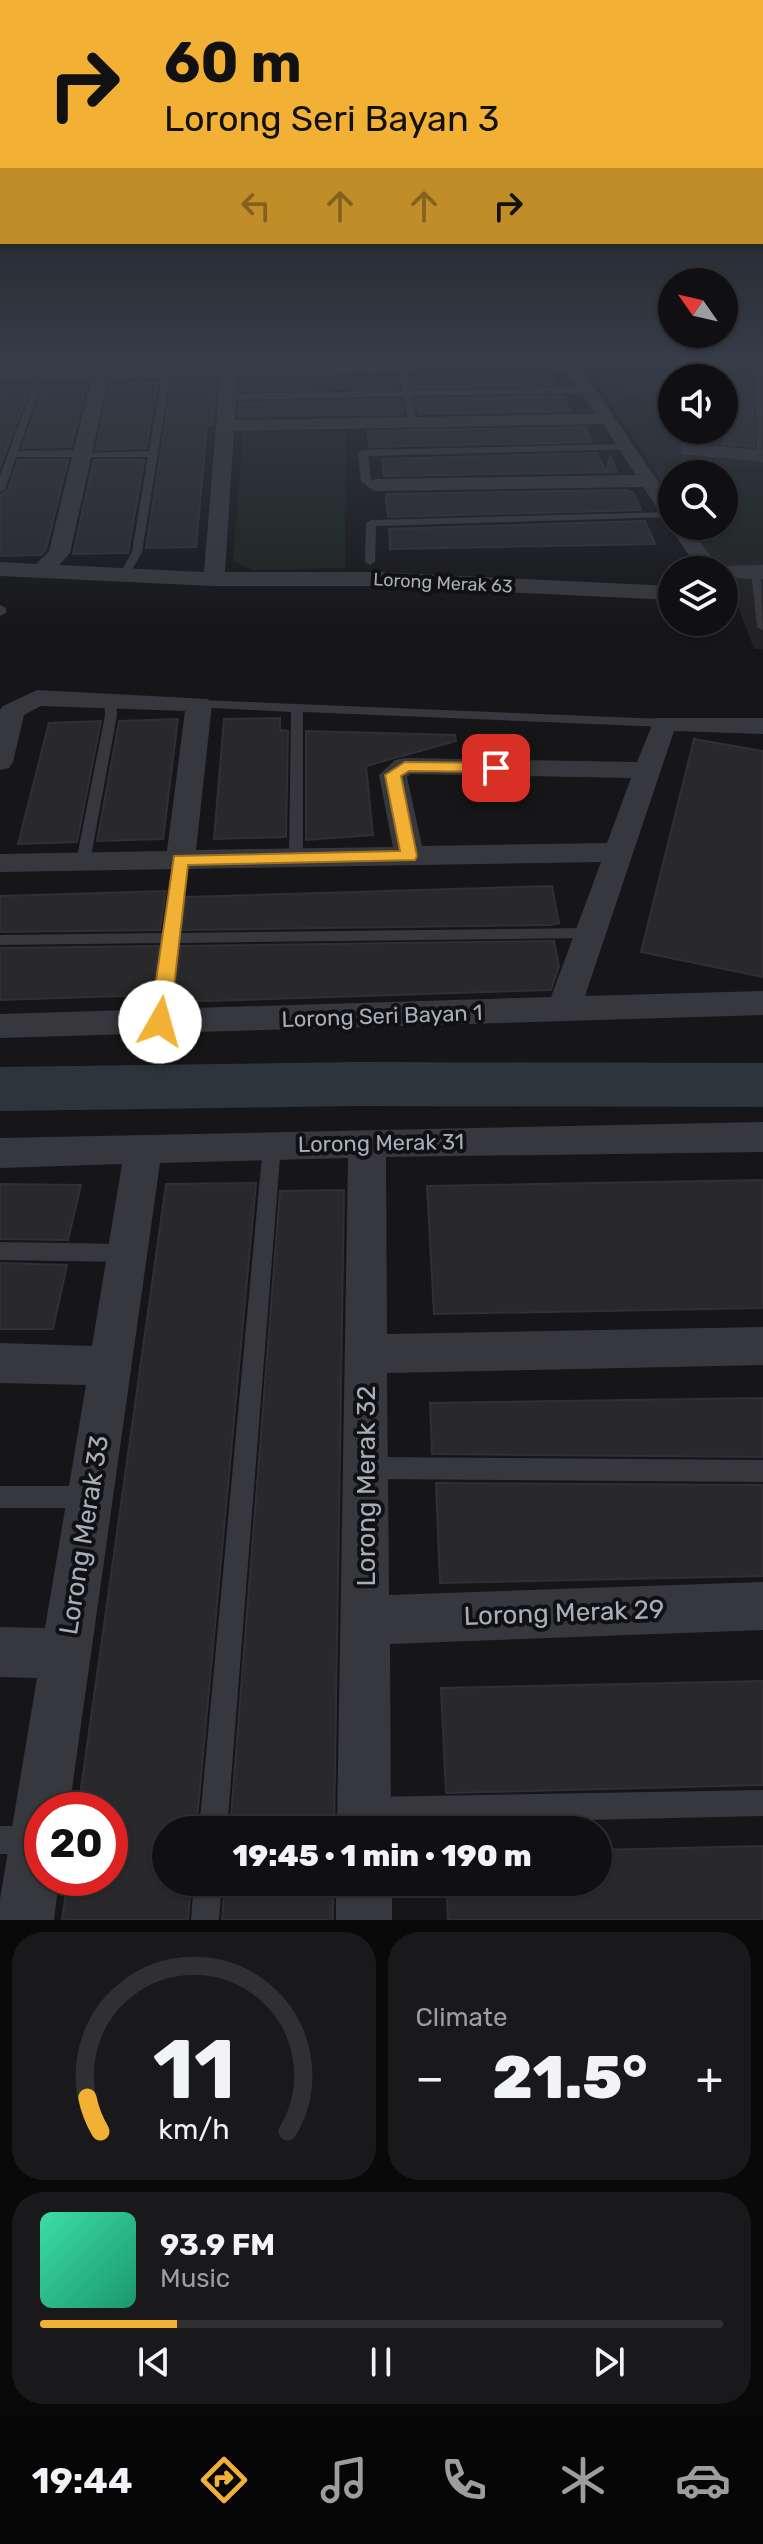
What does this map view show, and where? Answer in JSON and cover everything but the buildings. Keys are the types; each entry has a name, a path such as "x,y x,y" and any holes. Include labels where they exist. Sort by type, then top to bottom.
{"street":[{"path":"41,571 59,553 81,451"},
{"path":"214,579 223,451"},
{"path":"630,451 658,496"},
{"path":"696,451 763,456"},
{"path":"375,485 648,481"},
{"name":"Lorong Merak 63","path":"0,569 214,579 374,571 658,592"},
{"path":"374,571 658,573"},
{"path":"738,574 760,580"},
{"path":"0,762 12,711 37,698 199,704 180,860"},
{"path":"563,1011 664,723 763,726"},
{"path":"409,856 393,775 405,766 648,770"},
{"path":"0,863 619,852"},
{"name":"Lorong Seri Bayan 1","path":"0,1026 763,1003"},
{"name":"Lorong Merak 31","path":"0,1153 763,1137"},
{"name":"Lorong Merak 32","path":"364,1816 367,1143"},
{"name":"Lorong Merak 33","path":"25,1920 19,1840 66,1653 143,1151"},
{"path":"366,1354 763,1346"},
{"path":"0,1363 110,1366"},
{"name":"Lorong Merak 29","path":"365,1620 763,1606"},
{"path":"0,1652 66,1653"},
{"path":"364,1896 364,1920"}],"lane":[{"path":"0,489 13,451"},
{"path":"124,575 137,552 152,451"},
{"path":"375,485 366,482 363,453 469,451"},
{"path":"12,454 151,454"},
{"path":"374,571 371,523 385,520 658,519"},
{"path":"760,580 763,627"},
{"path":"83,862 111,715 110,700"},
{"path":"199,704 664,723"},
{"path":"296,858 297,707"},
{"path":"160,1022 180,860"},
{"path":"0,940 590,933"},
{"path":"214,1816 272,1145"},
{"path":"0,1251 127,1253"},
{"path":"366,1468 763,1471"},
{"path":"0,1497 90,1497"},
{"path":"458,1816 763,1803"},
{"path":"205,1920 207,1896"}],"shaded area":[{"path":"242,451 346,451 345,568 254,570 233,562"},
{"path":"642,451 763,451 763,649 754,649 738,607 738,556 711,556 700,540 738,540 738,460 658,460 658,476"},
{"path":"738,467 763,470 763,555 713,554 706,540 738,540"}],"waterway":[{"path":"0,1089 357,1084 763,1085"}],"route":[{"path":"160,1022 180,860 409,856 393,775 405,766 496,768"}]}
